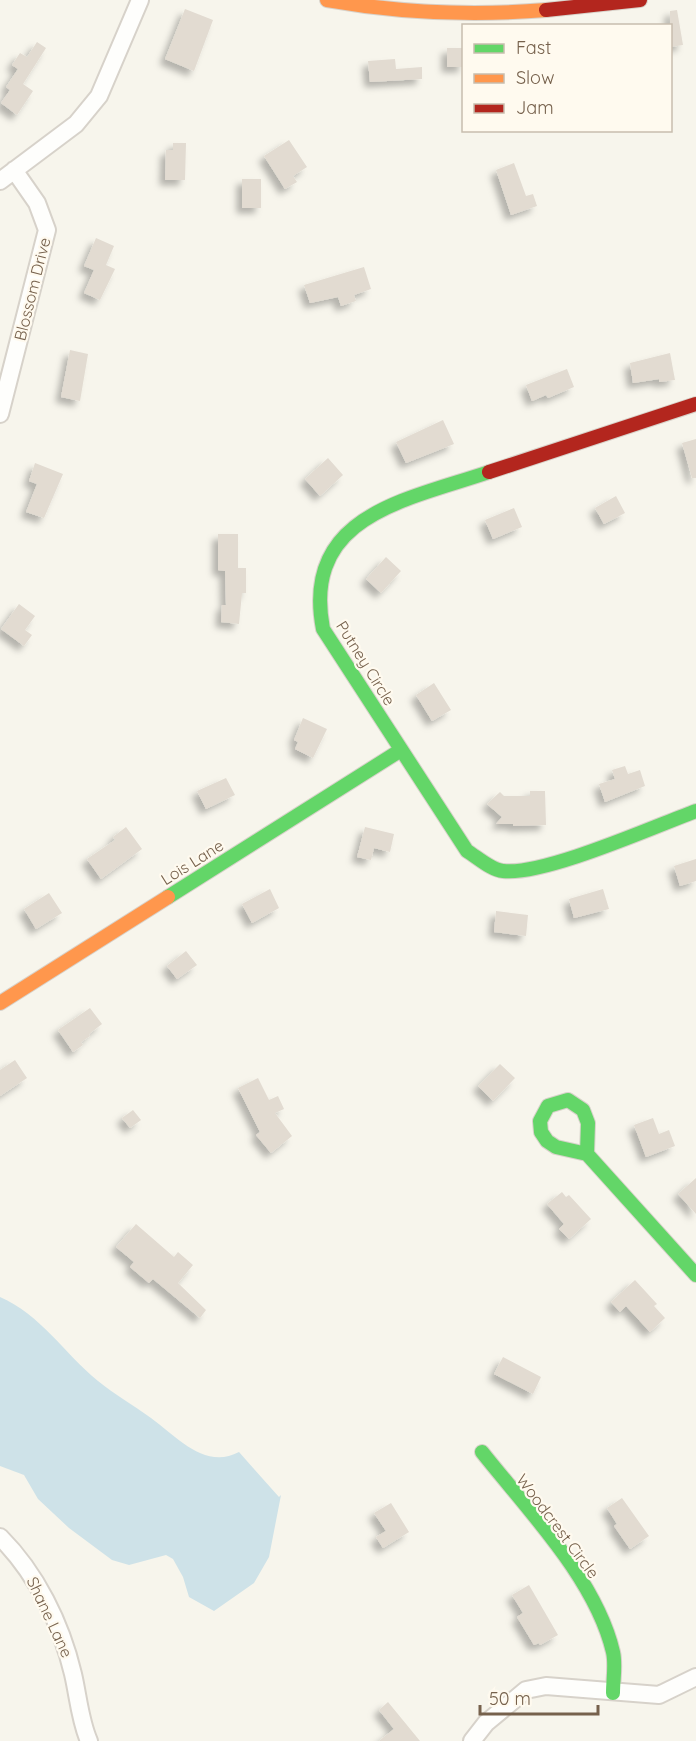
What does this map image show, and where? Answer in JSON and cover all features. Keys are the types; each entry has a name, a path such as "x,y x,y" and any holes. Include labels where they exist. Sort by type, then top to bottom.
{"street":[{"path":"0,181 76,123 99,96 140,0"},
{"path":"327,0 406,11 470,15 640,0"},
{"name":"Blossom Drive","path":"0,414 47,230 37,203 14,170"},
{"name":"Putney Circle","path":"696,404 584,439 375,511 338,543 326,561 320,579 319,612 323,629 467,851 500,871 522,872 538,868 696,811"},
{"name":"Lois Lane","path":"0,1002 401,750"},
{"path":"587,1154 696,1275"},
{"name":"Woodcrest Circle","path":"482,1452 583,1584 602,1620 613,1652 613,1693"},
{"name":"Shane Lane","path":"0,1537 22,1559 49,1607 68,1652 89,1741"},
{"path":"472,1741 486,1723 526,1690 546,1686 659,1695 696,1677"}],"shaded area":[{"path":"0,1297 14,1304 40,1324 98,1381 181,1442 203,1454 215,1457 239,1452 279,1497 281,1495 269,1557 254,1583 214,1611 189,1597 183,1577 173,1559 166,1555 129,1565 112,1560 69,1528 38,1499 24,1475 0,1466"}],"building":[{"path":"185,9 213,20 194,71 165,59"},
{"path":"677,10 683,45 672,47 670,11"},
{"path":"37,42 46,48 23,84 33,91 17,115 1,103 10,90 6,87 18,69 12,65 20,53 27,57"},
{"path":"447,48 462,48 462,67 447,67"},
{"path":"395,59 396,69 422,67 422,79 370,82 368,61"},
{"path":"289,140 307,167 293,176 297,182 285,189 264,156"},
{"path":"173,143 186,143 185,180 165,180 166,150 173,150"},
{"path":"514,163 526,196 533,194 537,206 511,215 496,170"},
{"path":"242,179 261,179 261,208 242,208"},
{"path":"96,238 114,246 106,265 115,269 100,300 84,293 94,270 84,266"},
{"path":"364,267 371,289 354,295 356,301 341,306 338,297 310,303 304,285"},
{"path":"70,350 88,354 80,401 61,397"},
{"path":"670,353 675,380 659,382 659,379 633,383 630,363"},
{"path":"567,369 574,387 548,398 546,395 532,401 526,385"},
{"path":"443,420 454,444 406,463 396,442"},
{"path":"696,439 696,478 692,478 682,443"},
{"path":"328,458 343,475 320,496 305,479"},
{"path":"35,463 63,474 44,518 26,512 37,484 29,481"},
{"path":"616,496 625,513 604,524 595,508"},
{"path":"514,508 522,527 493,539 485,520"},
{"path":"218,534 238,534 238,568 246,568 246,593 242,593 239,624 221,622 222,605 226,605 225,571 218,570"},
{"path":"386,557 401,571 381,593 366,579"},
{"path":"19,604 35,616 25,630 32,635 24,646 1,629"},
{"path":"434,683 451,710 432,721 416,695"},
{"path":"303,718 327,729 313,758 295,749 298,742 294,740"},
{"path":"625,766 628,774 640,770 645,786 605,802 599,784 615,779 612,770"},
{"path":"226,778 235,795 206,809 197,791"},
{"path":"530,791 545,791 546,825 496,824 502,817 487,804 500,792 504,796 530,796"},
{"path":"126,827 142,849 101,879 87,859 115,840 113,837"},
{"path":"365,827 394,834 390,852 374,848 371,860 357,857"},
{"path":"696,859 696,881 680,886 674,866"},
{"path":"270,889 279,908 252,923 242,904"},
{"path":"603,889 609,909 574,918 569,899"},
{"path":"49,893 62,913 36,929 24,909"},
{"path":"496,911 528,915 526,936 494,932"},
{"path":"186,951 197,965 177,979 167,966"},
{"path":"90,1008 102,1024 81,1042 83,1045 73,1052 58,1030"},
{"path":"15,1060 27,1078 0,1096 0,1070"},
{"path":"500,1064 515,1078 493,1101 478,1086"},
{"path":"258,1078 269,1100 278,1096 284,1109 275,1113 292,1136 271,1153 256,1135 260,1132 238,1088"},
{"path":"133,1110 141,1120 130,1128 122,1118"},
{"path":"653,1118 659,1134 669,1130 675,1146 646,1157 634,1125"},
{"path":"696,1178 696,1214 678,1194"},
{"path":"562,1192 566,1197 569,1195 591,1219 569,1239 559,1229 564,1224 547,1204"},
{"path":"136,1224 174,1257 178,1252 193,1265 178,1283 206,1310 200,1318 153,1279 149,1283 130,1267 134,1262 116,1247"},
{"path":"635,1280 657,1304 654,1306 665,1318 650,1332 626,1306 620,1312 611,1302"},
{"path":"503,1357 541,1377 533,1394 494,1374"},
{"path":"622,1498 649,1536 630,1549 614,1526 617,1524 607,1508"},
{"path":"391,1503 409,1532 383,1548 376,1537 386,1531 374,1513"},
{"path":"529,1585 558,1635 540,1645 539,1643 534,1645 517,1617 523,1613 512,1595"},
{"path":"388,1702 420,1741 379,1741 394,1729 379,1710"}],"traffic: fast":[{"path":"489,472 395,504 367,518 344,537 328,560 320,591 323,629 467,851 494,868 503,871 521,871 544,866 598,849 696,811"},
{"path":"168,897 401,750"},
{"path":"587,1154 588,1123 583,1110 568,1100 548,1106 540,1121 541,1132 547,1141 556,1147 587,1154 696,1275"},
{"path":"482,1452 558,1546 592,1598 613,1652 613,1693"}],"traffic: slow":[{"path":"327,0 382,8 436,12 491,13 546,10"},
{"path":"0,1003 168,897"}],"traffic: jam":[{"path":"546,10 640,0"},
{"path":"489,472 696,404"}]}
